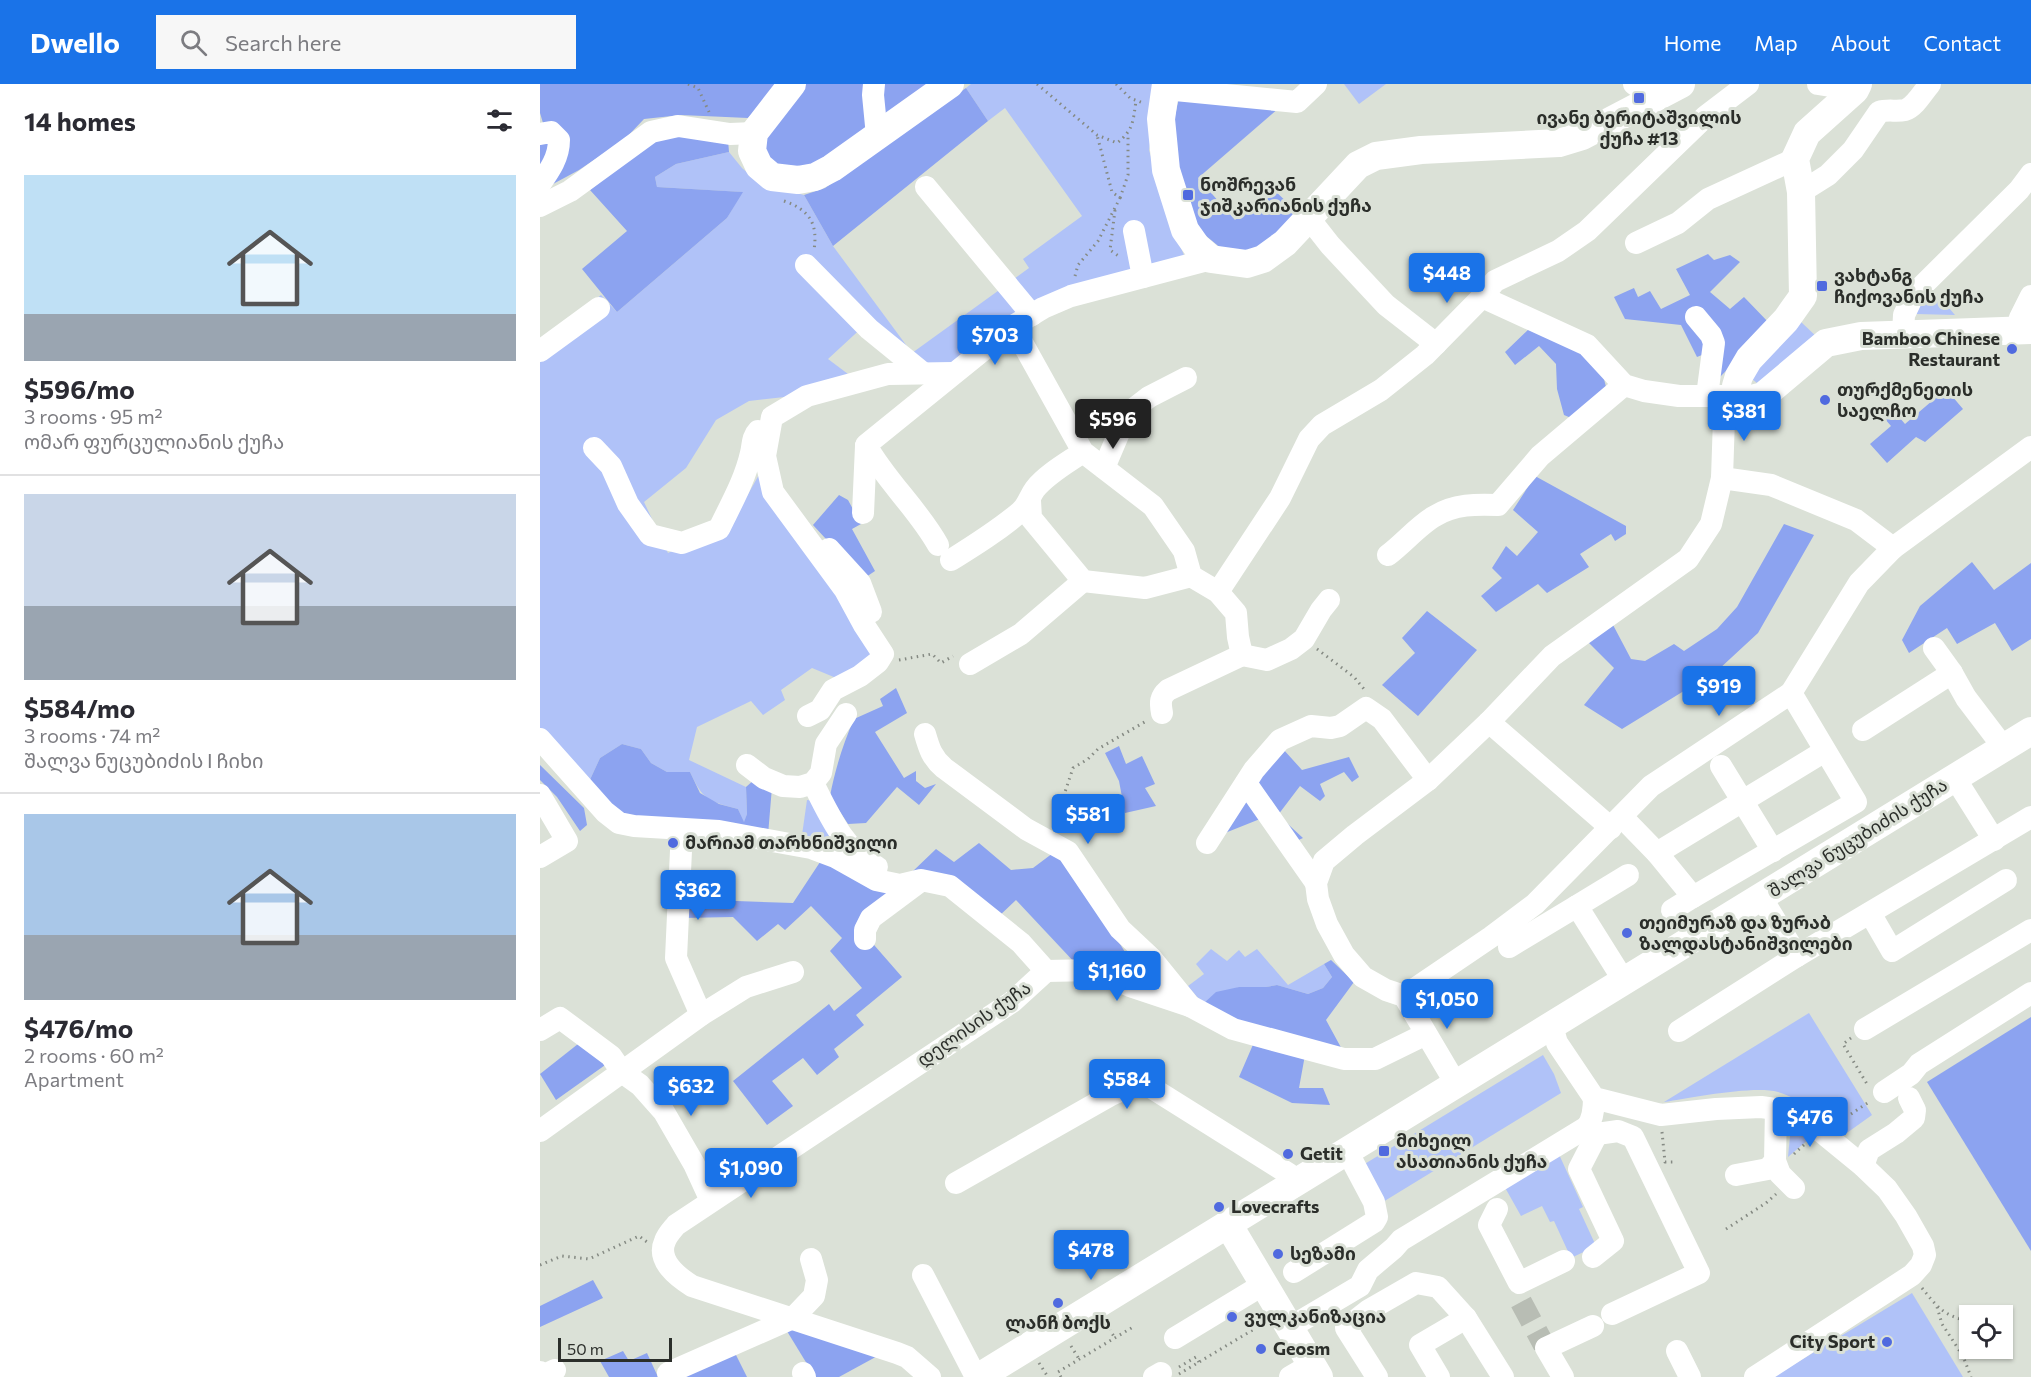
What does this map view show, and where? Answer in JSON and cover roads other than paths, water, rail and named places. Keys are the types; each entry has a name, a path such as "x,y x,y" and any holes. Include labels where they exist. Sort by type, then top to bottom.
{"main road":[{"path":"792,84 754,133 752,152 759,166 772,177 798,180 815,177 832,168 950,84"},
{"path":"1158,94 1166,170 1185,230 1197,248 1210,259 1247,264 1263,259 1285,243 1358,165 1376,156 1421,150 1559,144 1582,136 1644,91 1681,84"},
{"path":"1857,87 1807,133 1795,159 1801,192 1803,296 1786,320 1749,359 1739,376 1737,386 1739,396 1747,400 1762,396 1826,343 1861,336 1903,333 2024,330"},
{"name":"შალვა ნუცუბიძის ქუჩა","path":"978,1377 1954,778 2023,738"},
{"path":"1228,1224 1289,1328 1307,1373"}],"street":[{"path":"874,84 873,95 878,136"},
{"path":"1158,94 1297,102 1316,84"},
{"path":"1218,592 1280,498 1309,440 1322,425 1381,390 1425,355 1495,281 1558,251 1587,231 1706,116 1748,84"},
{"path":"1818,84 1857,87"},
{"path":"1801,192 1828,175 1853,150 1879,112 1904,110 1911,106 1930,84"},
{"path":"540,206 570,191 651,132 678,126 718,133 754,133"},
{"path":"540,134 551,132 559,140 559,152 540,184"},
{"path":"1636,243 1678,223 1708,199 1795,159"},
{"path":"1903,333 1904,315 1914,294 2019,190 2031,174"},
{"path":"926,187 1022,320 1083,452 1153,506 1184,551 1191,576 1218,592 1236,613 1242,655"},
{"path":"1308,217 1330,245 1386,305 1436,344"},
{"path":"1134,231 1143,277"},
{"path":"863,513 866,445 1022,320 1071,296 1210,259"},
{"path":"806,265 869,329 923,374"},
{"path":"2024,330 2020,318 2031,296"},
{"path":"1482,297 1587,345 1624,385 1644,391 1679,396 1739,396"},
{"path":"540,351 598,308"},
{"path":"1696,317 1711,335 1714,344 1707,396"},
{"path":"594,448 611,466 628,504 650,535 682,543 719,529 740,488 754,435 772,417 807,396 888,374 953,373"},
{"path":"1104,468 1127,414 1149,397 1186,378"},
{"path":"1388,555 1435,516 1454,508 1476,504 1498,505 1540,456 1624,385"},
{"path":"1456,1084 1404,996 1386,990 1363,976 1344,955 1327,924 1318,899 1316,883 1324,861 1428,780 1489,722 1552,656 1688,559 1711,524 1722,478 1724,418 1739,396"},
{"path":"772,417 765,456 772,492 845,590 883,654 878,662 860,676 833,690 820,710 808,716"},
{"path":"866,445 876,463 930,530 945,553 1007,522 1030,501"},
{"path":"1404,996 1535,904 1651,786 1791,693 1859,583 1893,548 2031,447"},
{"path":"1083,452 1045,479 1033,491 1030,501 1031,518 1083,582 1145,588 1191,576"},
{"path":"1722,478 1772,485 1856,520 1893,548"},
{"path":"793,519 847,567 860,583 871,612"},
{"path":"970,664 1021,634 1083,582"},
{"path":"1162,712 1160,701 1168,690 1242,655 1267,660 1291,649 1304,639 1329,600"},
{"path":"1934,648 1966,698 2023,738"},
{"path":"1863,730 1952,673"},
{"path":"1672,910 1856,802 1791,693"},
{"path":"1207,843 1254,770 1280,740 1311,726 1331,728 1341,726 1366,708 1382,719 1428,780"},
{"path":"747,765 764,778 783,786 800,787 813,783 821,773 826,744 846,714"},
{"path":"1489,722 1657,853 1694,897"},
{"path":"925,734 930,753 936,761 1026,830 1068,852 1120,929 1151,958 1191,1005"},
{"name":"დელისის ქუჩა","path":"540,739 604,812 618,824 718,831 811,848 835,857 876,879 900,885 921,880 950,886 1021,943 1046,971 1012,1002 676,1225 665,1241 663,1254 669,1267 675,1275 692,1286 897,1353 907,1357 930,1377"},
{"path":"1657,853 1825,751"},
{"path":"1721,766 1773,851"},
{"path":"1954,778 1994,840"},
{"path":"813,783 827,812 865,861 883,870 921,880"},
{"path":"1246,783 1316,883"},
{"path":"540,795 567,841 540,857"},
{"path":"1679,1031 1797,956 2031,817"},
{"path":"682,830 676,958 701,1015"},
{"path":"1509,947 1628,876"},
{"path":"865,939 865,930 870,918 921,880"},
{"path":"1870,913 1892,951 2006,880"},
{"path":"1761,897 1797,956"},
{"path":"1577,906 1624,981"},
{"path":"1865,1029 2031,930"},
{"path":"1046,971 1095,970 1130,986 1191,1005 1233,1029 1344,1059 1375,1059 1426,1034"},
{"path":"540,1131 701,1015 746,987 793,972"},
{"path":"1880,1095 1911,1074 1919,1064 2031,993"},
{"path":"540,1030 560,1018 611,1056 622,1072 640,1085 664,1112 694,1164 711,1201"},
{"path":"1552,1026 1557,1042 1593,1098 1593,1129 1579,1169 1613,1241 1593,1257"},
{"path":"956,1183 1111,1095 1138,1083 1152,1088 1289,1174 1297,1182"},
{"path":"1593,1098 1661,1115 1761,1107 1789,1111 1808,1120 1863,1166 1887,1189 1906,1216 1923,1246 1925,1255 1921,1265 1912,1275 1755,1377"},
{"path":"1863,1166 1869,1150 1914,1118 1915,1110 1909,1098"},
{"path":"1776,1109 1784,1158 1780,1173 1786,1191"},
{"path":"1289,1328 1360,1286 1368,1270 1401,1240 1593,1129 1618,1131 1633,1137 1699,1273 1545,1346 1563,1377"},
{"path":"1294,1272 1374,1222 1377,1217 1374,1202 1347,1151"},
{"path":"1736,1175 1768,1169 1784,1158"},
{"path":"1497,1209 1489,1225 1520,1293 1564,1261"},
{"path":"668,1373 793,1318 814,1296 817,1280 811,1258"},
{"path":"923,1275 978,1377"},
{"path":"1377,1377 1346,1328 1369,1310 1416,1283 1438,1287 1466,1318 1503,1377"},
{"path":"1175,1338 1263,1284"},
{"path":"1439,1377 1420,1345 1466,1318"},
{"path":"1677,1351 1690,1377"}],"tunnel":[{"path":"1521,1302 1544,1345"}],"place":[{"name":"ივანე ბერიტაშვილის ქუჩა #13","path":"1639,98"},
{"name":"ნოშრევან ჯიშკარიანის ქუჩა","path":"1188,195"},
{"name":"ვახტანგ ჩიქოვანის ქუჩა","path":"1822,286"},
{"name":"Bamboo Chinese Restaurant","path":"2012,349"},
{"name":"თურქმენეთის საელჩო","path":"1825,400"},
{"name":"მარიამ თარხნიშვილი","path":"673,843"},
{"name":"თეიმურაზ და ზურაბ ზალდასტანიშვილები","path":"1627,933"},
{"name":"მიხეილ ასათიანის ქუჩა","path":"1384,1151"},
{"name":"Getit","path":"1288,1154"},
{"name":"Lovecrafts","path":"1219,1207"},
{"name":"სეზამი","path":"1278,1254"},
{"name":"ლანჩ ბოქს","path":"1058,1303"},
{"name":"ვულკანიზაცია","path":"1232,1317"},
{"name":"City Sport","path":"1887,1342"},
{"name":"Geosm","path":"1261,1349"}]}
